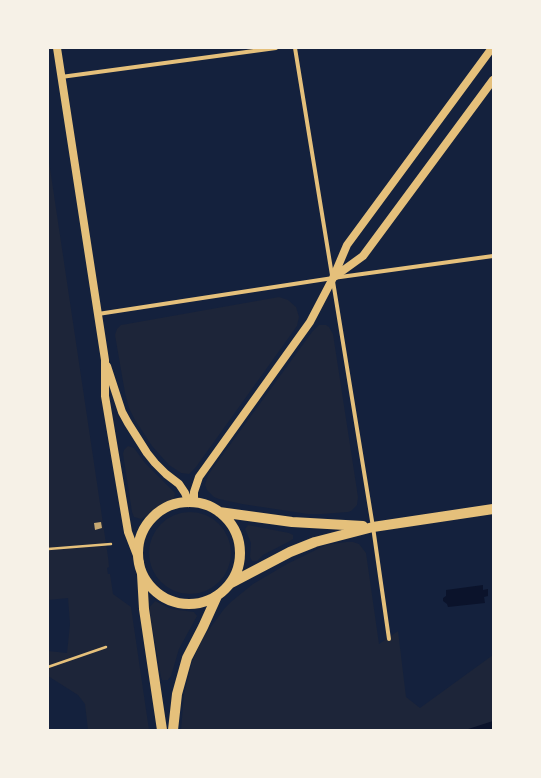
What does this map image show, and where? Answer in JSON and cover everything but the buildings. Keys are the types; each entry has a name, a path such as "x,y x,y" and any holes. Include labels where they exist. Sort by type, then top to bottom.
{"main road":[{"path":"56,48 105,360 105,396 128,532 141,566 151,586 157,593 173,602 182,604 200,603 217,596 224,590 238,568 240,553 239,545 230,523 219,512 207,506 191,503 177,504 169,507 154,517 144,530 139,546 141,566 144,609 162,730"},
{"path":"191,503 199,477 310,322 333,278 347,245 492,48"},
{"path":"333,278 363,256 493,80"},
{"path":"105,360 122,412 128,423 146,452 166,474 179,484 191,503"},
{"path":"230,582 315,542 373,527 493,509"},
{"path":"219,512 292,522 373,527"},
{"path":"173,730 177,694 187,658 217,596"}],"street":[{"path":"61,77 276,48"},
{"path":"295,48 373,527 389,639"},
{"path":"98,314 333,278 493,256"}],"path":[{"path":"48,549 111,544"},
{"path":"48,668 106,647"}],"shaded area":[{"path":"48,155 108,557 108,574 110,574 113,594 131,607 149,730 88,730 85,704 78,695 48,676 48,651 67,653 70,624 68,598 48,600"},
{"path":"279,297 288,300 296,307 299,317 297,326 196,467 189,474 181,473 169,465 152,446 129,408 115,335 117,329 121,325"},
{"path":"319,325 326,325 333,334 358,497 357,505 348,512 308,514 242,504 214,497 207,490 205,485 208,475 312,332"},
{"path":"128,446 134,448 145,463 175,493 174,500 141,519 134,517 132,512 123,454 124,450"},
{"path":"190,512 206,516 219,524 227,537 231,553 227,569 219,582 206,590 190,594 174,590 161,582 153,569 149,553 153,537 161,524 174,516"},
{"path":"248,525 289,533 293,535 293,539 263,555 257,561 252,561 250,557 251,543 245,529"},
{"path":"346,542 359,544 366,553 379,644 398,631 406,697 420,708 493,655 493,730 181,730 184,694 192,662 205,635 224,609 253,584 287,564 326,545"},
{"path":"483,585 483,590 488,589 488,596 484,597 485,603 448,607 443,601 443,598 446,596 446,590"},
{"path":"155,601 171,609 194,612 197,616 179,649 171,676 168,680 162,680 161,677 149,608"},
{"path":"493,721 493,730 465,730"}]}
